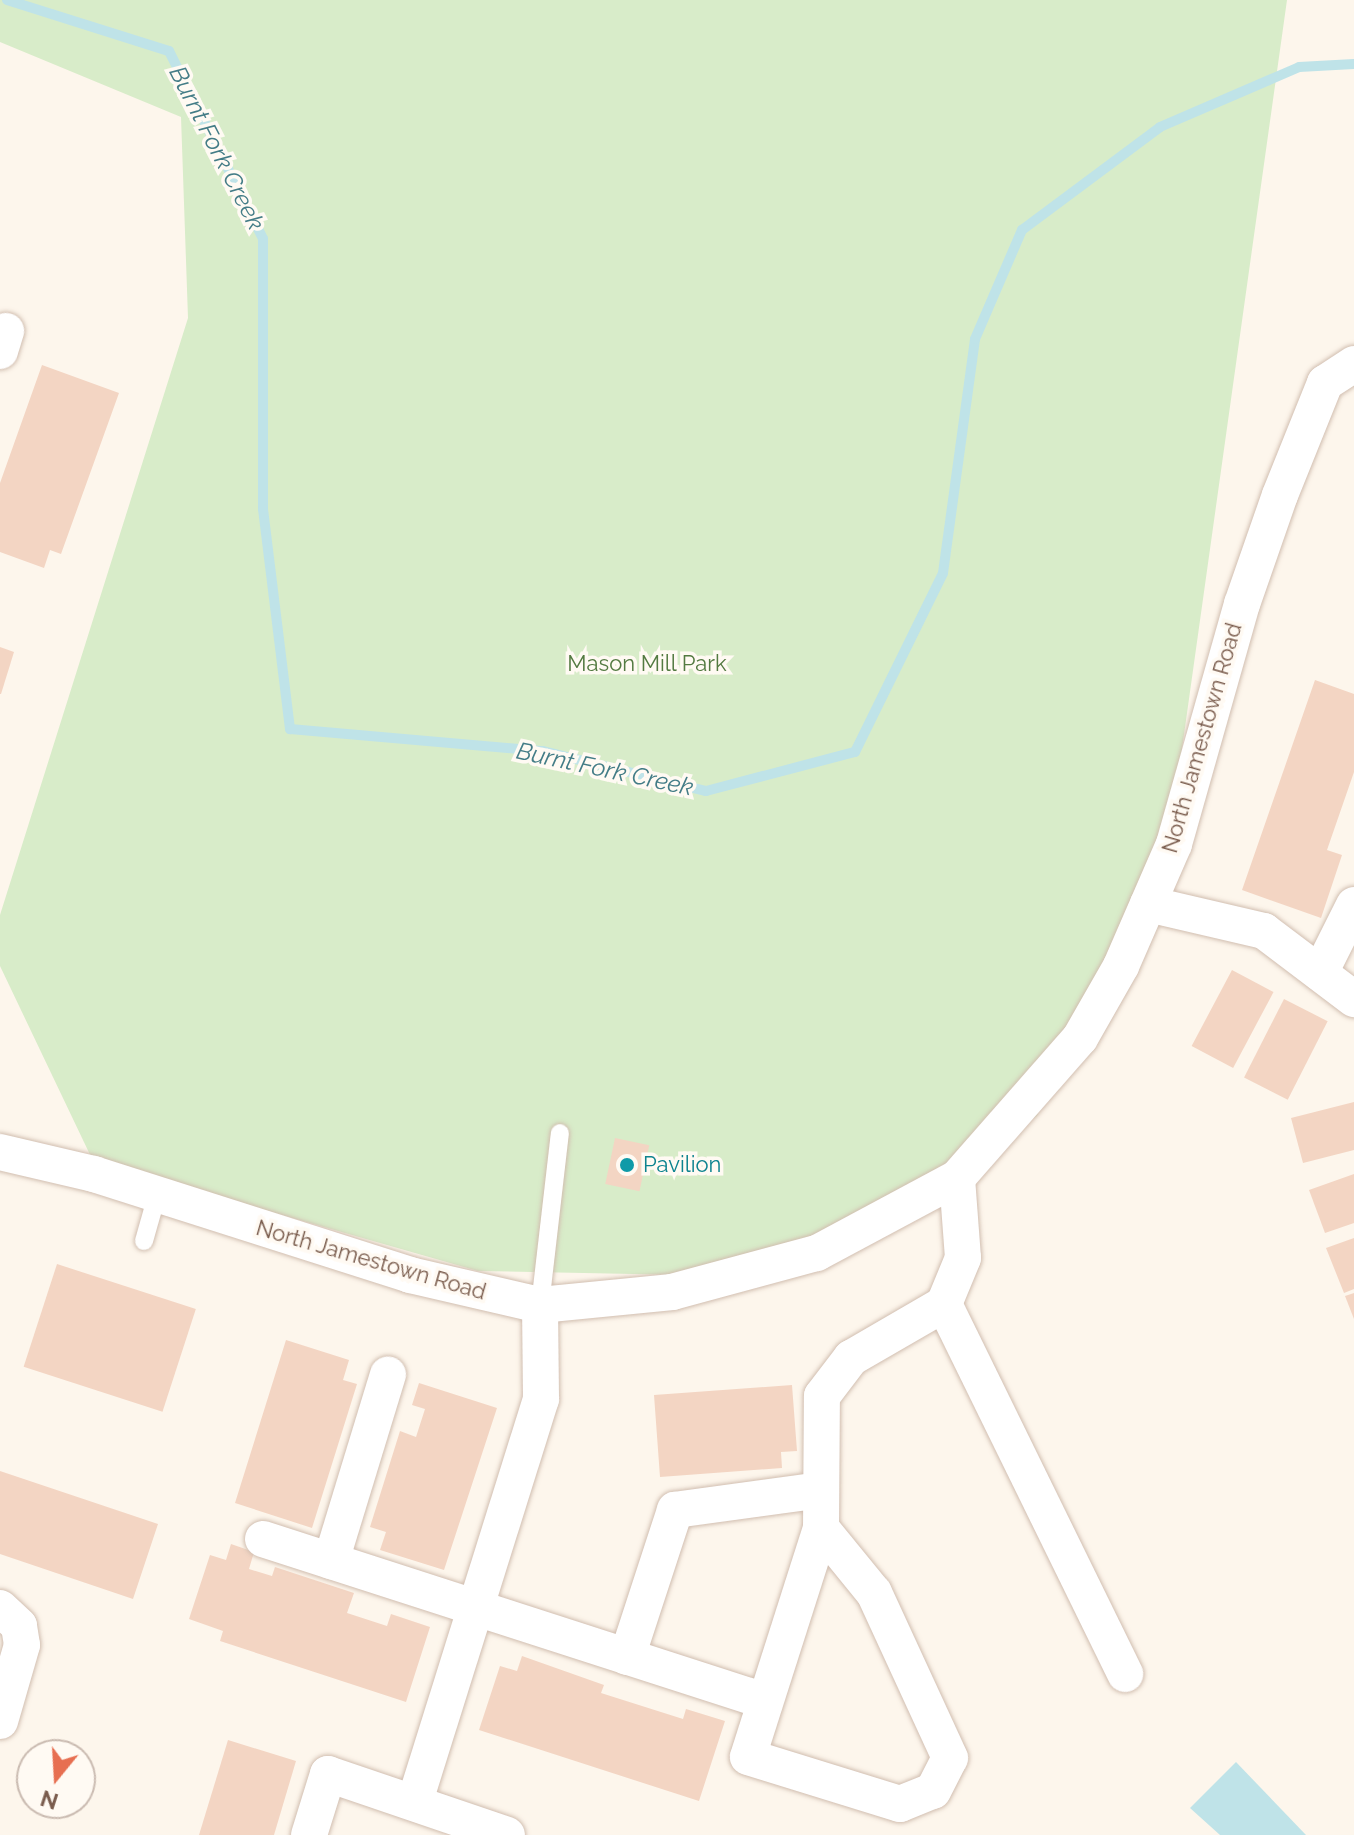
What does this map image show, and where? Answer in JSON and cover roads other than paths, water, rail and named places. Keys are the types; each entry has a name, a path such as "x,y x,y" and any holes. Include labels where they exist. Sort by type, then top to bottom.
{"street":[{"name":"North Jamestown Road","path":"0,1152 94,1174 410,1275 540,1305 672,1292 817,1253 957,1178 1080,1038 1121,966 1174,844 1242,604 1280,495 1325,383 1354,364"},
{"path":"1148,904 1264,931 1354,999"},
{"path":"1320,973 1354,905"},
{"path":"821,1528 874,1593 950,1758 933,1791 900,1804 748,1757 821,1528 822,1396 851,1358 944,1304 963,1258 957,1178"},
{"path":"944,1304 1125,1674"},
{"path":"415,1801 473,1607 541,1399 540,1305"},
{"path":"331,1561 388,1375"},
{"path":"627,1657 675,1510 821,1490"},
{"path":"263,1539 765,1701"},
{"path":"0,1608 19,1626 22,1645 0,1721"},
{"path":"309,1835 328,1774 415,1801 507,1835"}],"lane":[{"path":"540,1305 560,1133"},
{"path":"144,1241 157,1195"}],"water":[{"path":"1236,1762 1306,1835 1220,1835 1190,1808"}],"waterway":[{"name":"Burnt Fork Creek","path":"7,0 169,51 263,239 263,509 290,729 543,751 706,791 855,752 943,573 975,339 1022,230 1160,127 1299,67 1354,64"}],"place":[{"name":"Pavilion","path":"627,1165"}],"park label":[{"name":"Mason Mill Park","path":"647,664"}]}
